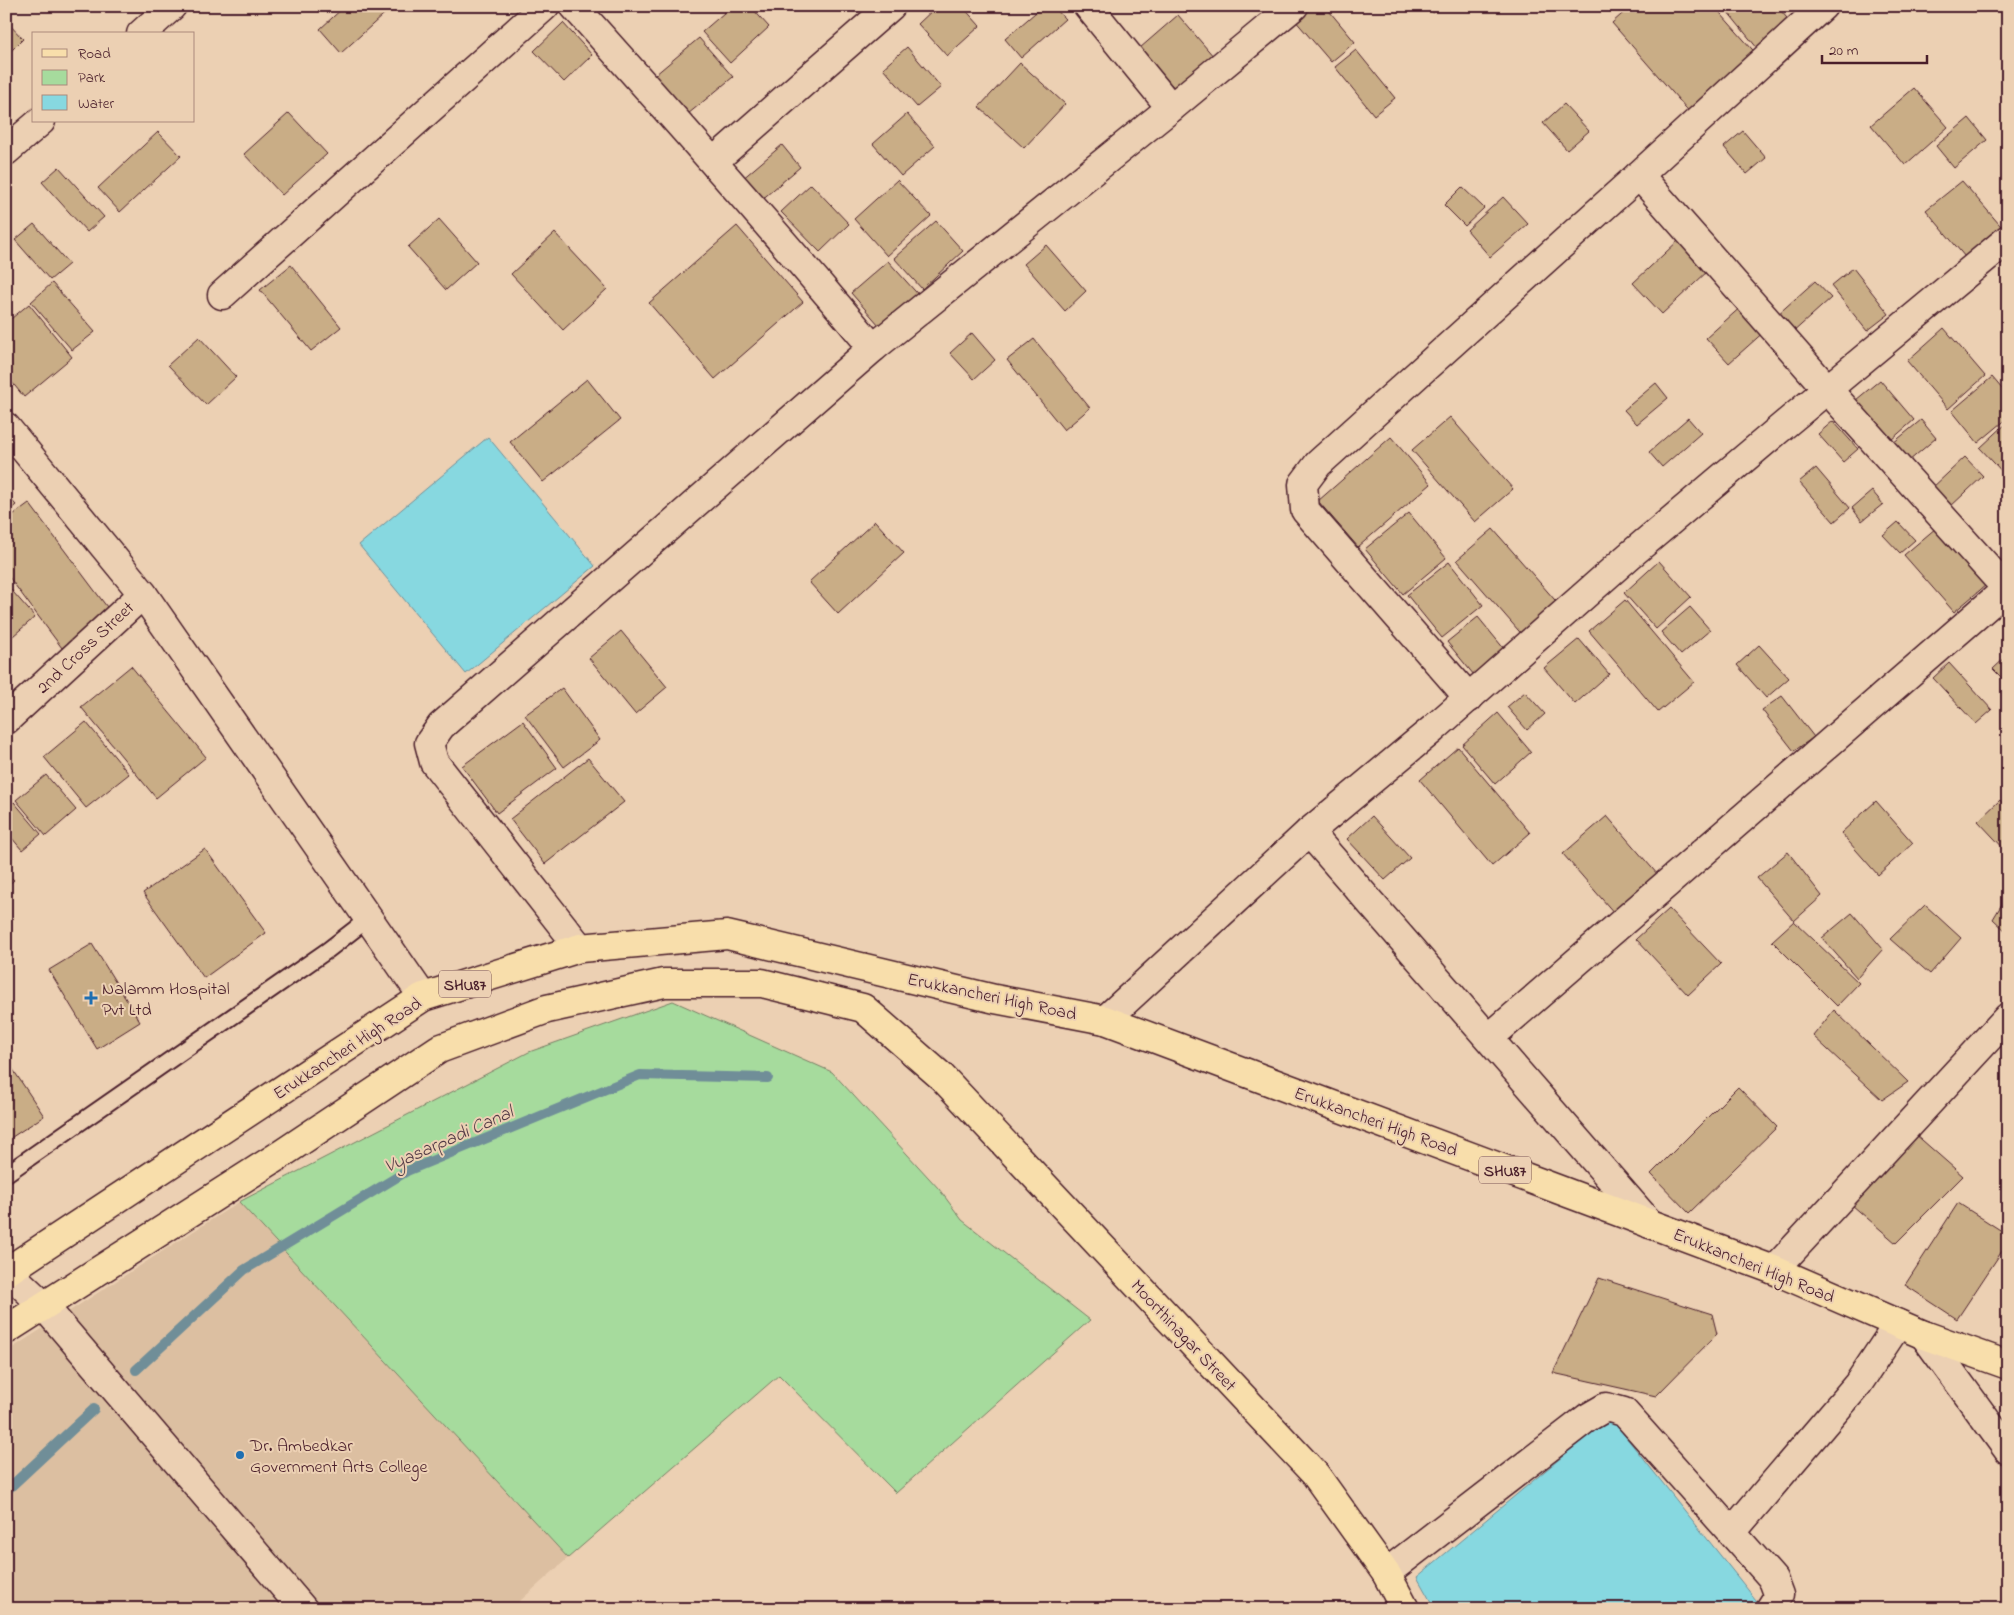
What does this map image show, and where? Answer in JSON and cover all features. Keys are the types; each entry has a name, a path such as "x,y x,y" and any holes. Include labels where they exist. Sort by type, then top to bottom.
{"main road":[{"name":"Erukkancheri High Road","path":"7,1271 423,997 580,948 727,935 995,999 1105,1020 1774,1270 1924,1335 2008,1366"},
{"name":"Moorthinagar Street","path":"6,1330 283,1153 440,1049 547,1009 664,983 762,983 863,1008 942,1077 1314,1474 1386,1573 1405,1609"}],"street":[{"path":"143,32 172,6"},
{"path":"222,296 545,6"},
{"path":"574,6 714,161 873,348"},
{"path":"714,161 891,6"},
{"path":"1088,6 1171,108"},
{"path":"580,948 434,762 429,743 441,726 873,348 1171,108 1294,6"},
{"path":"1469,698 1305,510 1303,484 1318,464 1640,175 1823,6"},
{"path":"6,151 40,122"},
{"path":"1489,1038 2008,588 1828,390 1640,175"},
{"path":"1105,1020 1309,832 1469,698 1629,556 2008,239"},
{"path":"6,427 143,594 423,997"},
{"name":"2nd Cross Street","path":"6,720 143,594"},
{"path":"1309,832 1650,1224"},
{"path":"1774,1270 2008,1017"},
{"path":"7,1271 44,1306 303,1609"},
{"path":"1732,1532 1858,1384 1898,1324"},
{"path":"1924,1335 2008,1450"},
{"path":"1386,1573 1587,1418 1606,1407 1624,1412 1773,1579 1779,1595 1770,1609"}],"lane":[{"path":"6,1174 328,950 368,919"}],"shaded area":[{"name":"Dr. Ambedkar Government Arts College","path":"239,1202 568,1558 511,1609 6,1609 6,1352"}],"green space":[{"path":"673,1001 832,1072 939,1189 962,1220 1090,1320 896,1493 779,1375 568,1558 239,1202 529,1052"}],"water":[{"path":"488,437 595,566 466,674 359,545"},
{"path":"1610,1417 1760,1605 1756,1609 1435,1609 1417,1577"}],"building":[{"path":"345,6 393,6 341,53 320,29"},
{"path":"732,6 750,6 769,27 730,63 702,32"},
{"path":"937,6 962,6 980,26 947,56 918,24"},
{"path":"1043,6 1053,6 1065,19 1021,58 1005,39"},
{"path":"1310,6 1325,6 1355,42 1331,62 1294,19"},
{"path":"1428,6 1442,6 1433,13"},
{"path":"1631,6 1714,6 1759,57 1692,115 1612,23"},
{"path":"1723,6 1777,6 1791,23 1758,49"},
{"path":"1178,15 1214,57 1176,90 1140,48"},
{"path":"6,21 23,39 6,56"},
{"path":"563,23 592,55 564,82 534,51"},
{"path":"699,38 733,77 688,114 655,75"},
{"path":"907,47 941,87 917,107 883,68"},
{"path":"1356,50 1395,98 1374,115 1335,67"},
{"path":"1020,63 1065,104 1024,148 979,107"},
{"path":"1914,88 1948,127 1905,165 1871,125"},
{"path":"1564,104 1589,131 1567,150 1543,123"},
{"path":"289,113 327,154 282,195 244,154"},
{"path":"907,114 935,146 901,176 873,144"},
{"path":"1969,118 1987,140 1954,168 1936,146"},
{"path":"1743,131 1766,158 1747,174 1724,147"},
{"path":"158,132 181,156 120,212 98,188"},
{"path":"782,145 800,167 760,201 741,180"},
{"path":"59,167 104,217 87,232 42,182"},
{"path":"897,180 931,216 887,256 854,219"},
{"path":"1962,181 2006,232 1970,263 1926,210"},
{"path":"811,184 849,224 820,252 781,212"},
{"path":"1462,187 1484,208 1465,226 1444,205"},
{"path":"1503,197 1528,224 1490,257 1467,230"},
{"path":"439,219 477,262 446,290 408,247"},
{"path":"936,221 963,251 922,289 894,258"},
{"path":"34,224 69,264 50,280 15,240"},
{"path":"737,226 803,302 715,379 649,303"},
{"path":"555,233 607,289 563,330 511,274"},
{"path":"1680,239 1709,270 1662,314 1633,283"},
{"path":"1046,245 1086,291 1065,311 1024,264"},
{"path":"888,261 923,300 886,333 851,293"},
{"path":"291,265 341,327 311,351 260,290"},
{"path":"1853,268 1889,314 1867,331 1831,286"},
{"path":"1815,281 1831,298 1791,334 1776,316"},
{"path":"52,283 95,332 72,350 31,302"},
{"path":"29,304 72,357 24,397 6,375 6,323"},
{"path":"1743,305 1766,330 1729,363 1706,338"},
{"path":"1944,328 1985,376 1948,409 1907,361"},
{"path":"972,333 995,360 974,379 950,353"},
{"path":"199,337 236,377 206,405 168,365"},
{"path":"1034,339 1090,408 1064,430 1007,360"},
{"path":"1992,377 2008,396 2008,418 1978,443 1952,411"},
{"path":"587,379 620,420 543,482 510,442"},
{"path":"1880,380 1914,420 1891,440 1856,400"},
{"path":"1656,383 1668,398 1637,424 1624,410"},
{"path":"1450,417 1513,489 1475,522 1412,450"},
{"path":"1688,418 1701,433 1662,467 1649,452"},
{"path":"1921,420 1936,438 1902,467 1887,448"},
{"path":"1833,421 1858,449 1843,462 1818,434"},
{"path":"2008,422 2008,478 1980,448"},
{"path":"1391,437 1431,484 1358,547 1318,501"},
{"path":"1965,457 1983,476 1949,508 1931,489"},
{"path":"1816,468 1850,508 1834,522 1799,482"},
{"path":"1872,491 1883,504 1862,521 1852,508"},
{"path":"6,494 16,505 6,513"},
{"path":"29,503 110,611 62,648 6,573 6,520"},
{"path":"1409,513 1446,558 1403,594 1365,549"},
{"path":"875,521 904,553 838,614 809,582"},
{"path":"1898,522 1915,540 1900,553 1883,535"},
{"path":"1936,528 1986,585 1954,612 1904,555"},
{"path":"1493,529 1561,607 1525,638 1457,560"},
{"path":"1659,561 1691,597 1656,629 1624,593"},
{"path":"1449,562 1483,605 1442,638 1407,595"},
{"path":"6,584 35,617 6,642"},
{"path":"1625,600 1694,682 1658,712 1589,631"},
{"path":"1690,607 1710,630 1681,655 1661,632"},
{"path":"1478,617 1505,650 1474,675 1447,642"},
{"path":"621,631 667,687 635,714 589,658"},
{"path":"1579,639 1609,674 1575,704 1544,668"},
{"path":"1759,645 1789,678 1766,698 1737,665"},
{"path":"2008,655 2008,684 1993,669"},
{"path":"1949,663 1992,710 1976,724 1933,678"},
{"path":"131,666 206,757 156,798 81,707"},
{"path":"562,688 600,740 564,767 525,715"},
{"path":"1525,692 1545,714 1527,730 1507,707"},
{"path":"1782,696 1814,737 1794,751 1762,710"},
{"path":"1498,713 1531,752 1495,784 1462,745"},
{"path":"523,721 557,768 497,813 462,766"},
{"path":"86,722 129,774 86,808 44,757"},
{"path":"1458,747 1530,833 1492,866 1420,780"},
{"path":"588,758 624,802 545,864 510,819"},
{"path":"46,775 76,810 46,836 16,800"},
{"path":"2000,800 2008,809 2008,853 1978,821"},
{"path":"1876,801 1913,843 1878,875 1841,833"},
{"path":"14,802 41,834 22,850 6,831 6,808"},
{"path":"1372,816 1410,858 1385,880 1347,839"},
{"path":"1607,816 1658,875 1615,914 1563,854"},
{"path":"205,849 266,933 204,978 143,893"},
{"path":"1788,852 1822,896 1794,921 1757,878"},
{"path":"6,872 14,880 6,888"},
{"path":"2008,894 2008,933 1993,919"},
{"path":"1925,905 1961,938 1930,974 1890,939"},
{"path":"1669,909 1721,964 1688,995 1636,939"},
{"path":"1852,913 1883,949 1857,978 1822,938"},
{"path":"1794,921 1859,983 1837,1006 1772,941"},
{"path":"92,944 140,1022 97,1049 49,970"},
{"path":"1834,1010 1908,1082 1882,1100 1813,1036"},
{"path":"6,1059 44,1116 6,1141"},
{"path":"1738,1087 1777,1127 1689,1213 1651,1174"},
{"path":"1914,1133 1963,1176 1896,1243 1852,1205"},
{"path":"1958,1203 2008,1235 2008,1242 1957,1319 1905,1285"},
{"path":"1599,1278 1712,1314 1717,1334 1656,1396 1553,1373"}],"waterway":[{"name":"Vyasarpadi Canal","path":"136,1370 244,1270 407,1171 640,1075 768,1078"},
{"name":"Vyasarpadi Canal","path":"6,1491 94,1409"}],"place":[{"name":"Nalamm Hospital Pvt Ltd","path":"91,998"},
{"name":"Dr. Ambedkar Government Arts College","path":"240,1455"}]}
